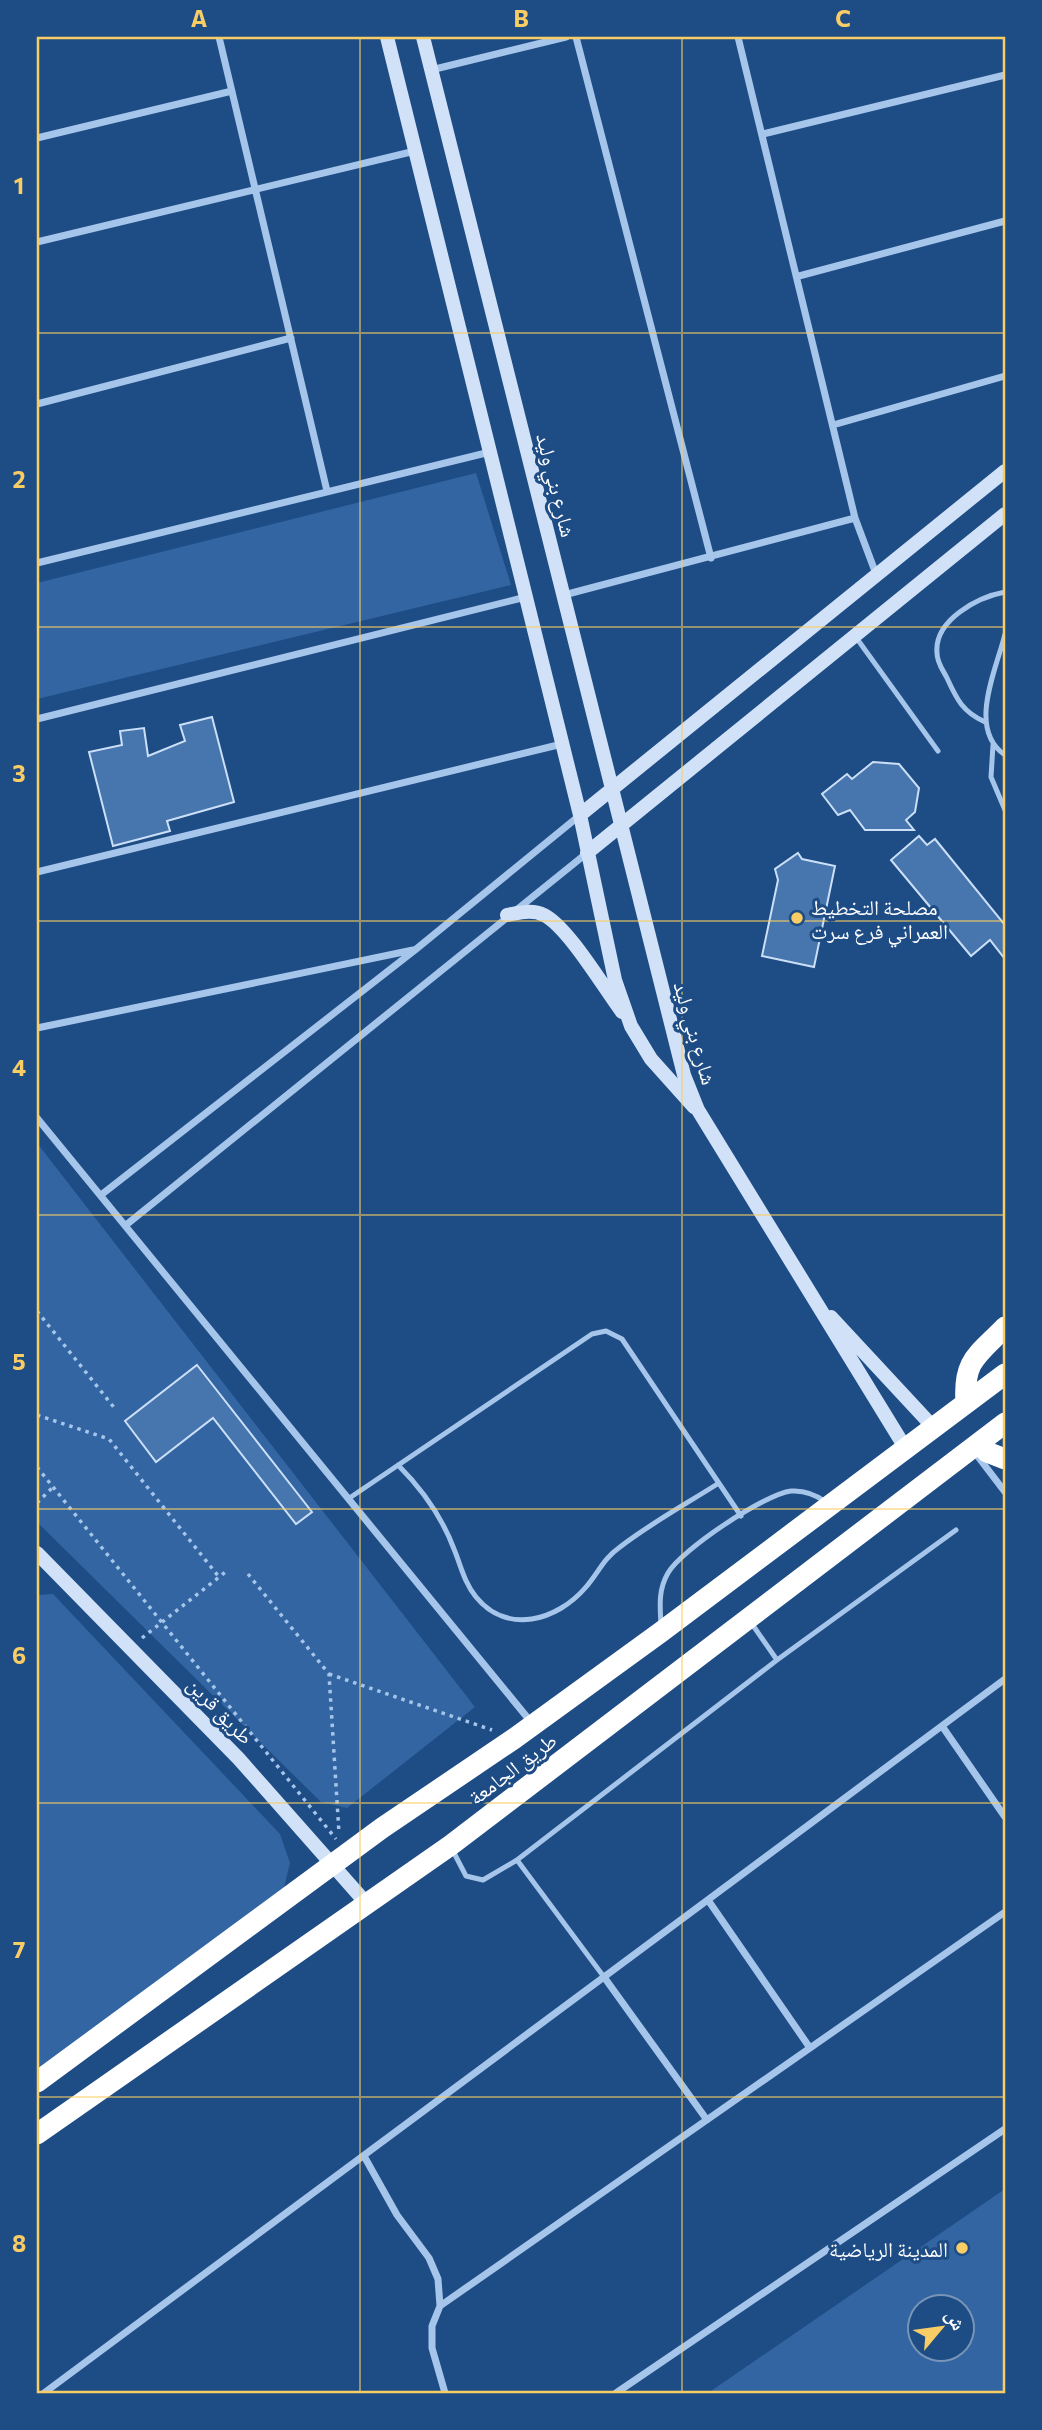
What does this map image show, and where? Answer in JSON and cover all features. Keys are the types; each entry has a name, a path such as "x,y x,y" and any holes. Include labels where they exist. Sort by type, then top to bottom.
{"highway":[{"path":"960,1408 970,1363 1005,1327"},
{"name":"طريق الجامعة","path":"37,2082 382,1828 515,1738 661,1632 1005,1374"},
{"name":"طريق الجامعة","path":"37,2134 450,1846 1005,1423"},
{"path":"975,1445 1005,1459"}],"street":[{"path":"219,37 327,491"},
{"name":"شارع بني وليد","path":"387,37 580,816 615,980 631,1026 651,1059 672,1086 698,1111"},
{"name":"شارع بني وليد","path":"423,37 672,1038 698,1111"},
{"path":"431,71 565,37"},
{"path":"576,37 711,558"},
{"path":"738,37 799,276 855,518 876,574"},
{"path":"763,134 1005,75"},
{"path":"37,138 232,91"},
{"path":"37,242 415,150"},
{"path":"799,276 1005,221"},
{"path":"37,404 291,338"},
{"path":"833,425 1005,376"},
{"path":"37,563 490,452"},
{"path":"101,1195 415,950 1005,471"},
{"path":"563,596 855,518"},
{"path":"126,1225 855,636 1003,522"},
{"path":"37,719 526,597"},
{"path":"37,872 562,744"},
{"path":"507,915 534,913 558,925 631,1026"},
{"path":"37,1028 415,950"},
{"path":"698,1111 824,1310 846,1352 906,1448"},
{"path":"37,1118 532,1724"},
{"path":"824,1310 935,1429"},
{"path":"975,1445 1005,1492"},
{"name":"طريق قرين","path":"37,1553 239,1759 335,1864 367,1904"},
{"path":"44,2393 1005,1679"},
{"path":"942,1726 1005,1817"},
{"path":"708,1900 810,2049"},
{"path":"440,2306 1005,1912"},
{"path":"604,1977 707,2120"},
{"path":"616,2393 1005,2129"},
{"path":"364,2156 397,2215 429,2258 438,2279 440,2306 432,2326 432,2348 445,2393"}],"lane":[{"path":"985,722 971,716 958,702 937,658 937,644 943,631 966,608 985,597 1005,592"},
{"path":"1005,634 985,722 993,745 991,777 1005,810"},
{"path":"855,636 938,751"},
{"path":"993,745 1005,755"},
{"path":"348,1499 592,1334 606,1331 622,1339 741,1516"},
{"path":"398,1465 420,1488 444,1526 460,1572 475,1596 493,1615 514,1621 545,1617 569,1603 587,1586 600,1564 620,1546 719,1483"},
{"path":"661,1632 660,1594 672,1566 687,1552 768,1499 791,1491 815,1494 832,1506"},
{"path":"450,1846 466,1876 483,1880 517,1860 777,1660 956,1530"},
{"path":"748,1618 777,1660"},
{"path":"517,1860 604,1977"}],"path":[{"path":"37,1311 116,1410"},
{"path":"37,1415 109,1439 219,1577"},
{"path":"37,1467 340,1843 329,1674"},
{"path":"37,1503 53,1487"},
{"path":"130,1647 228,1570"},
{"path":"248,1574 329,1674 515,1738"}],"shaded area":[{"path":"476,473 511,585 37,699 37,583"},
{"path":"37,1143 475,1707 347,1808 321,1802 37,1522"},
{"path":"53,1594 280,1834 290,1863 283,1892 37,2072 37,1595"},
{"name":"المدينة الرياضية","path":"1005,2189 1005,2393 708,2393"}],"building":[{"path":"212,717 234,802 167,821 170,831 113,846 89,752 122,745 120,731 144,728 148,756 185,741 180,725"},
{"path":"873,762 899,764 919,788 915,812 906,820 914,830 865,830 850,810 838,815 822,794 847,774 852,779"},
{"path":"919,836 927,845 935,839 1005,925 1005,959 990,940 971,956 891,860"},
{"name":"مصلحة التخطيط العمراني فرع سرت","path":"798,853 802,859 835,866 814,967 762,956 778,880 775,869"},
{"path":"197,1365 312,1512 296,1524 213,1418 156,1462 125,1421"}],"place":[{"name":"مصلحة التخطيط العمراني فرع سرت","path":"797,918"},
{"name":"المدينة الرياضية","path":"962,2248"}]}
